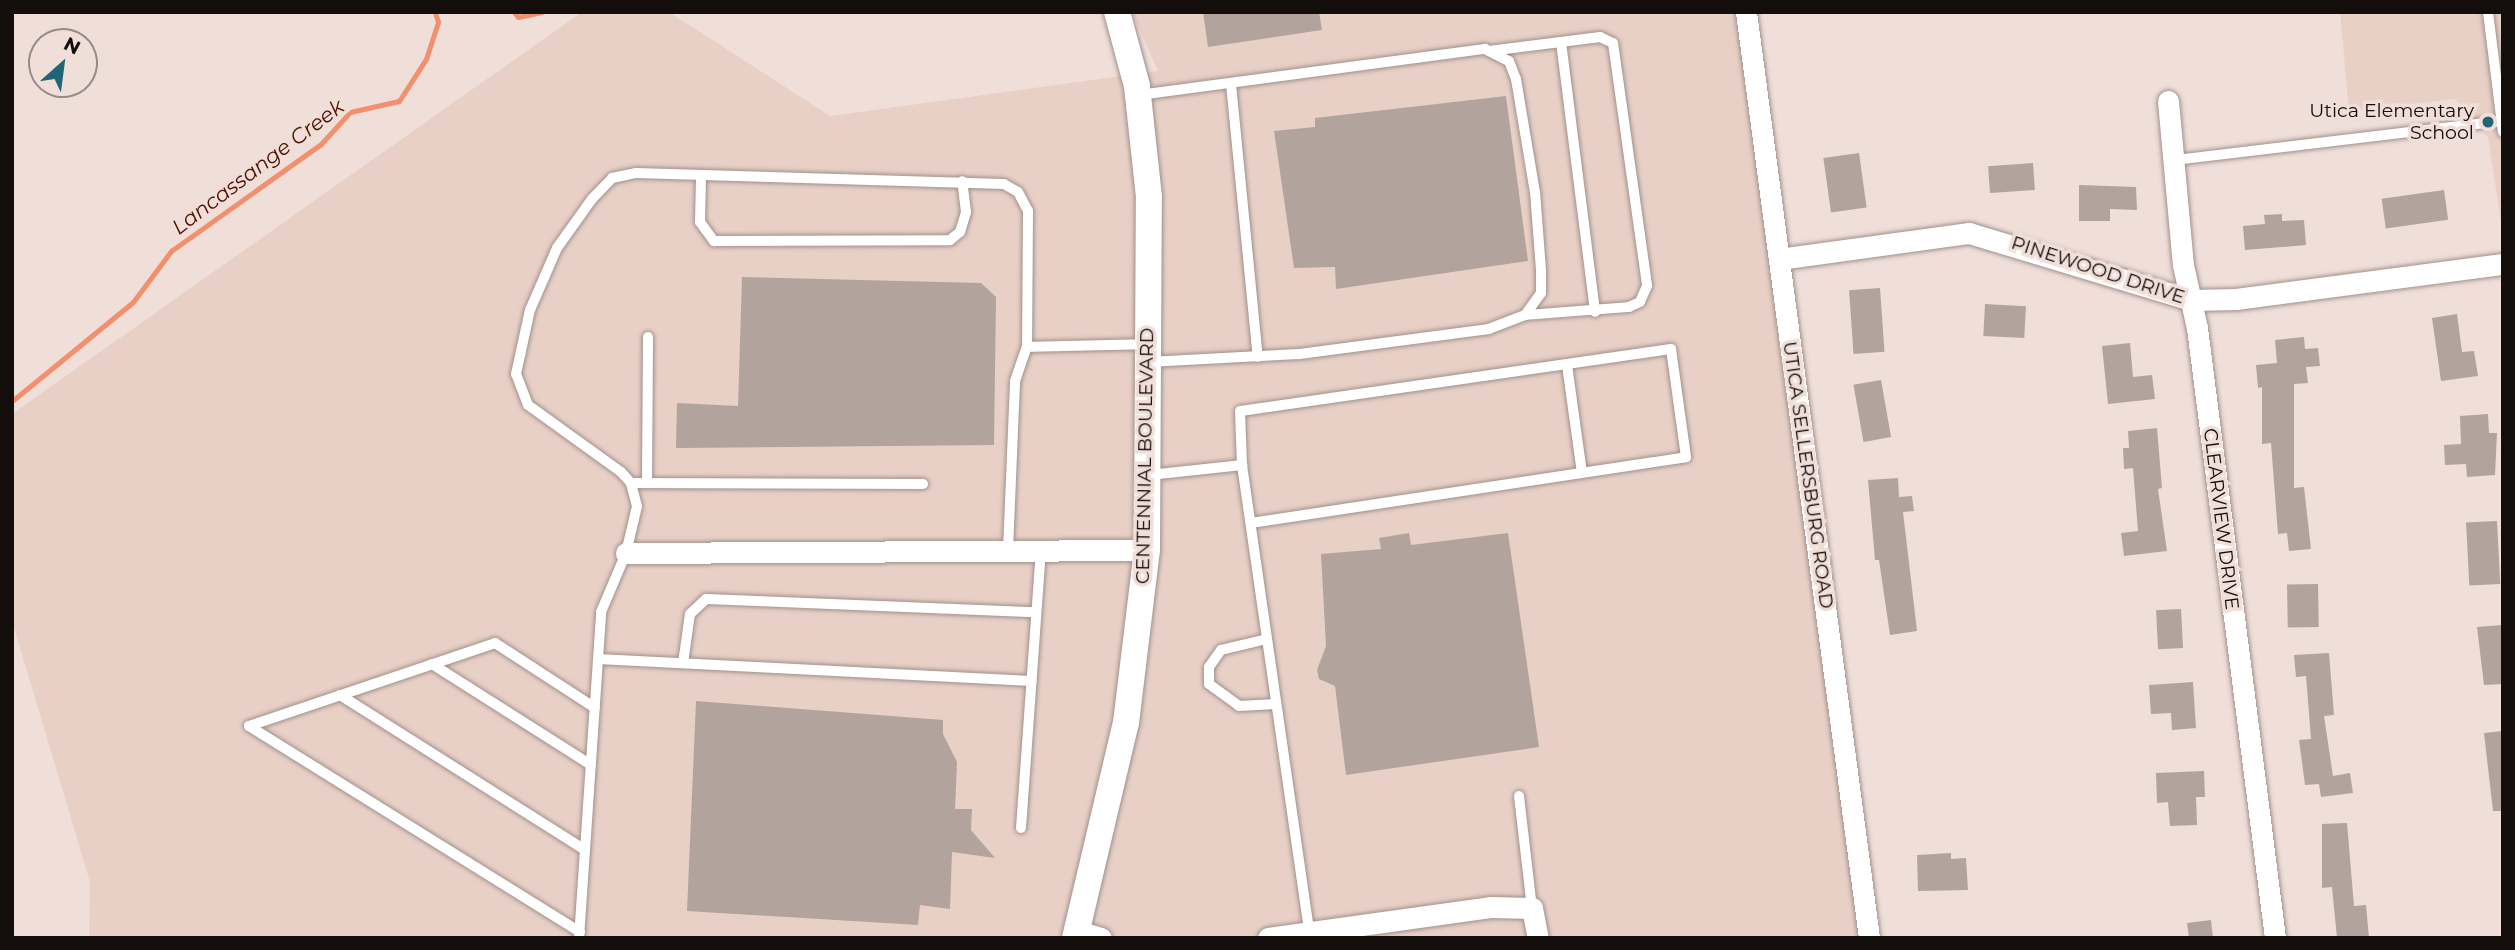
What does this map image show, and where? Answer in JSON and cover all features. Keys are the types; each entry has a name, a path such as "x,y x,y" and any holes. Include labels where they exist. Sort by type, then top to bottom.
{"street":[{"name":"CENTENNIAL BOULEVARD","path":"1085,936 1126,723 1147,550 1149,197 1138,95 1117,12"},
{"name":"UTICA SELLERSBURG ROAD","path":"1746,12 1869,938"},
{"name":"CLEARVIEW DRIVE","path":"2168,101 2183,265 2192,300 2275,938"},
{"name":"PINEWOOD DRIVE","path":"1779,259 1976,233 2192,300 2236,299 2503,264"},
{"path":"625,553 1147,550"},
{"path":"1268,938 1490,907 1532,908 1538,938"}],"lane":[{"path":"2175,160 2502,125 2488,12"},
{"path":"1027,347 1258,357 1489,329 1525,315 1595,312 1640,302 1647,286 1613,43 1600,37 1489,51 1464,50 1138,95"},
{"path":"1561,42 1595,312"},
{"path":"1489,51 1509,61 1516,79 1535,192 1541,293 1525,315"},
{"path":"1231,84 1258,357"},
{"path":"594,708 495,643 249,726 580,935 601,611 625,553 638,506 631,483 528,405 516,374 527,323 557,248 612,178 636,173 701,178 962,181 1004,184 1018,192 1028,211 1027,347 1015,381 1008,550"},
{"path":"701,178 700,222 714,241 950,240 960,232 965,212 962,181"},
{"path":"647,483 648,337"},
{"path":"1251,523 1686,457 1671,349 1240,411 1242,465 1309,932"},
{"path":"1567,365 1582,473"},
{"path":"1149,475 1242,465"},
{"path":"631,483 923,484"},
{"path":"1021,828 1041,550"},
{"path":"683,663 690,614 706,599 1036,612"},
{"path":"1267,639 1221,650 1209,667 1209,684 1239,706 1276,704"},
{"path":"598,659 1031,681"},
{"path":"432,664 591,765"},
{"path":"340,695 585,850"},
{"path":"1519,796 1532,908"}],"shaded area":[{"path":"582,12 669,12 830,116 1158,71 1132,12 1737,12 1861,938 89,938 90,882 12,621 12,414"},
{"name":"Utica Elementary School","path":"2340,12 2503,12 2503,236 2488,137 2455,99 2349,111"}],"building":[{"path":"1203,12 1319,12 1322,30 1208,47"},
{"path":"1506,96 1528,261 1336,289 1335,267 1294,268 1274,131 1315,127 1315,118"},
{"path":"1859,153 1867,207 1831,212 1823,158"},
{"path":"2033,163 2035,190 1990,193 1988,166"},
{"path":"2079,185 2136,187 2137,210 2110,209 2110,221 2079,221"},
{"path":"2444,190 2448,220 2386,228 2382,199"},
{"path":"2282,214 2282,221 2304,220 2306,245 2245,250 2243,226 2265,224 2264,215"},
{"path":"742,277 981,283 996,297 994,445 676,448 677,403 738,406"},
{"path":"1880,288 1884,352 1854,354 1849,290"},
{"path":"1985,304 2026,306 2024,338 1983,336"},
{"path":"2457,314 2462,352 2474,351 2478,376 2441,381 2432,318"},
{"path":"2304,337 2305,349 2318,348 2320,366 2306,367 2308,383 2294,384 2294,488 2304,487 2311,549 2289,551 2287,533 2278,534 2271,443 2262,444 2262,387 2258,388 2256,365 2277,363 2275,340"},
{"path":"2130,343 2133,377 2152,375 2155,399 2108,404 2102,346"},
{"path":"1881,380 1891,437 1863,442 1853,385"},
{"path":"2488,414 2489,433 2497,433 2495,475 2467,477 2466,464 2445,465 2444,445 2461,444 2460,416"},
{"path":"2157,428 2162,488 2158,489 2167,551 2124,556 2121,533 2138,531 2133,468 2124,469 2123,448 2129,448 2128,431"},
{"path":"1898,478 1899,497 1912,496 1914,511 1903,512 1917,631 1890,635 1879,560 1875,560 1868,480"},
{"path":"2497,521 2500,584 2469,586 2466,523"},
{"path":"1409,533 1411,545 1508,533 1539,747 1346,775 1335,686 1319,679 1317,670 1326,646 1321,554 1381,549 1379,538"},
{"path":"2318,584 2319,627 2288,628 2287,585"},
{"path":"2181,609 2183,648 2158,649 2156,610"},
{"path":"2503,625 2503,684 2484,685 2477,627"},
{"path":"2329,653 2334,715 2324,716 2333,776 2350,773 2353,793 2321,797 2319,784 2305,785 2299,740 2311,739 2306,676 2296,677 2294,655"},
{"path":"2193,682 2196,728 2172,730 2171,713 2151,714 2149,685"},
{"path":"696,701 943,720 943,734 957,762 955,809 972,809 971,830 995,858 952,852 950,909 920,905 918,925 687,911"},
{"path":"2503,731 2503,811 2493,811 2484,733"},
{"path":"2204,771 2205,797 2196,797 2197,825 2170,826 2168,802 2157,803 2156,773"},
{"path":"2347,823 2354,906 2366,905 2369,938 2337,938 2332,887 2322,888 2322,824"},
{"path":"1951,853 1951,859 1966,858 1968,890 1918,891 1917,855"},
{"path":"2211,920 2213,938 2189,938 2187,923"}],"waterway":[{"name":"Lancassange Creek","path":"12,401 133,302 171,251 321,144 350,112 399,101 426,59 438,22 435,12"},
{"name":"Lancassange Creek","path":"514,12 518,17 541,12"}],"place":[{"name":"Utica Elementary School","path":"2488,122"}]}
